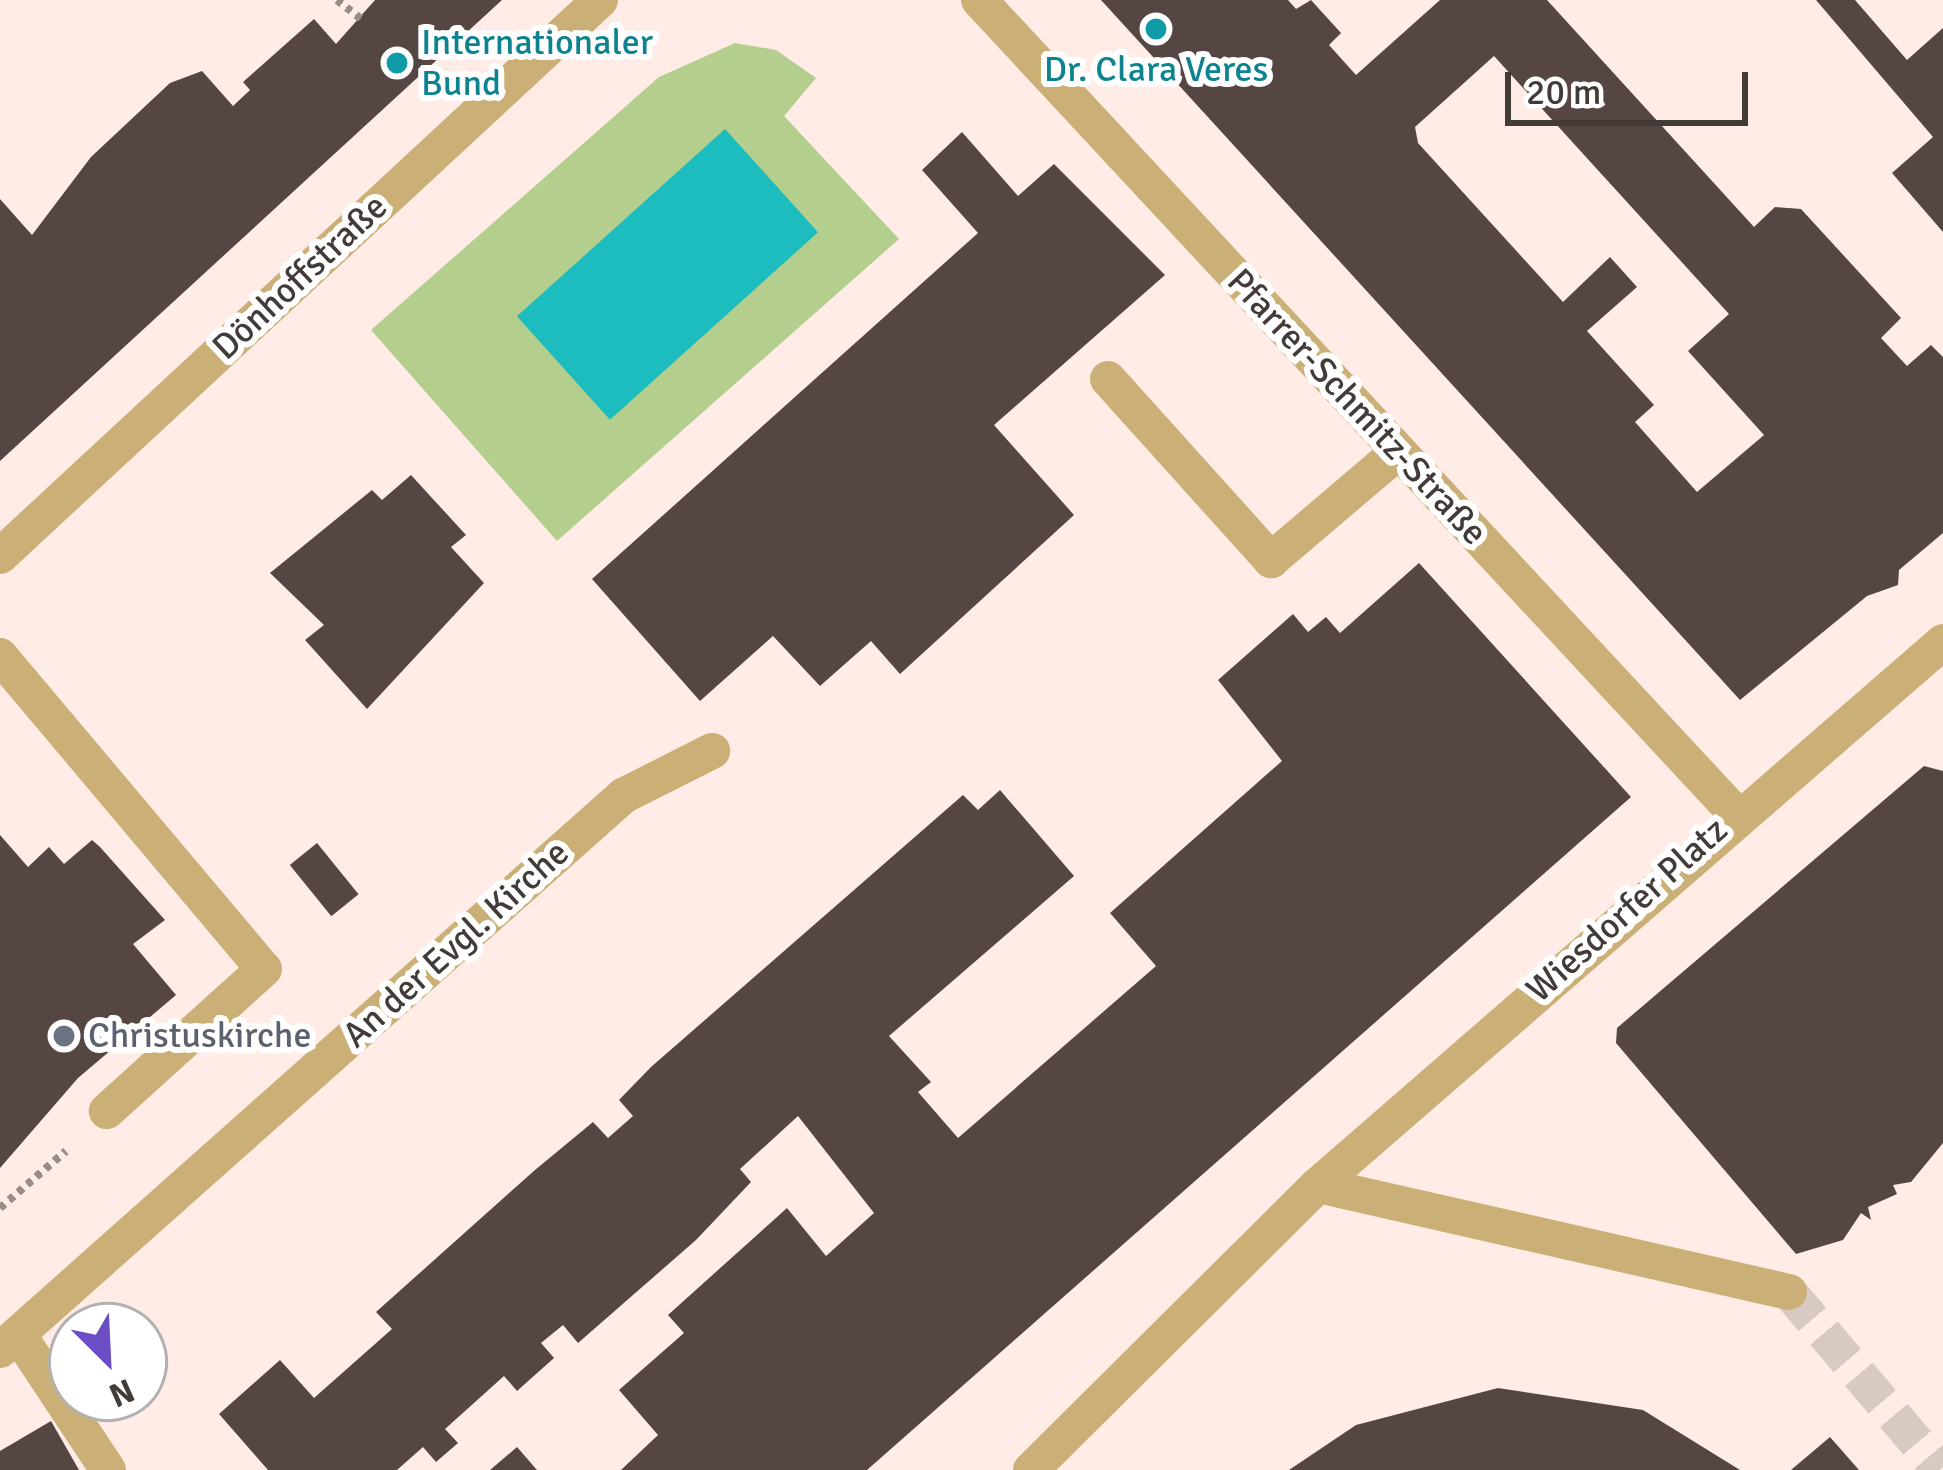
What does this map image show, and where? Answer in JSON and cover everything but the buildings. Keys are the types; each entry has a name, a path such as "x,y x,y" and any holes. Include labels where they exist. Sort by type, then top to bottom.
{"street":[{"name":"Dönhoffstraße","path":"0,556 600,0"},
{"name":"Pfarrer-Schmitz-Straße","path":"979,0 1736,814"},
{"path":"1108,379 1271,560 1398,452"},
{"name":"Wiesdorfer Platz","path":"1031,1470 1318,1185 1736,814 1943,642"},
{"path":"0,656 264,969 107,1111"},
{"name":"An der Evgl. Kirche","path":"9,1342 623,796 712,752"},
{"path":"1318,1185 1789,1292"},
{"path":"9,1342 108,1470"}],"path":[{"path":"337,0 363,20"},
{"path":"0,1208 107,1111"}],"green space":[{"path":"735,43 776,50 816,78 784,116 899,239 557,541 371,330 659,77"}],"water":[{"path":"725,129 818,232 610,420 517,316"}],"tunnel":[{"path":"1789,1292 1940,1470"}],"place":[{"name":"Dr. Clara Veres","path":"1156,29"},
{"name":"Internationaler Bund","path":"397,63"},
{"name":"Christuskirche","path":"64,1036"}]}
